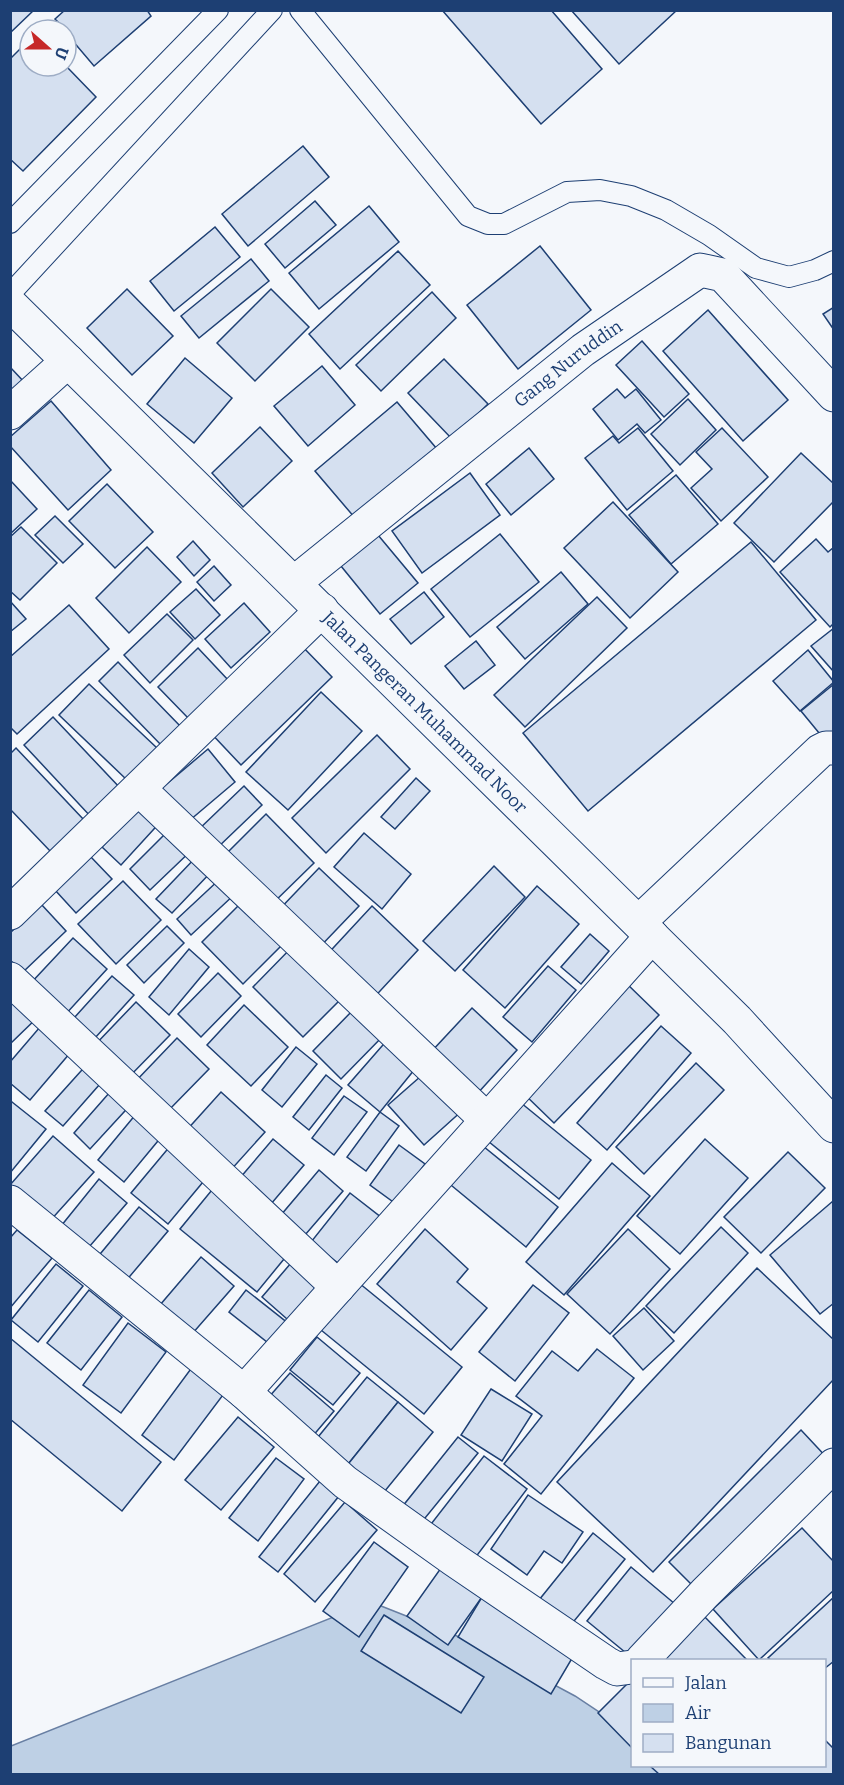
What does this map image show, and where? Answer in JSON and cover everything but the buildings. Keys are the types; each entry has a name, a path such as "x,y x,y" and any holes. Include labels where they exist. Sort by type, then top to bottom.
{"street":[{"name":"Gang Nuruddin","path":"294,583 583,350 700,270 723,275 834,395"},
{"name":"Jalan Pangeran Muhammad Noor","path":"10,304 646,929 737,1020 834,1126"},
{"path":"10,413 68,361"},
{"path":"10,913 322,610"},
{"path":"244,1392 487,1120 646,929 820,751 834,748"},
{"path":"139,789 487,1120"},
{"path":"10,979 338,1287"},
{"path":"10,1202 244,1392 345,1482 606,1663 617,1669 631,1666"},
{"path":"643,1659 705,1593 834,1465"}],"lane":[{"path":"10,224 218,10"},
{"path":"10,294 272,10"},
{"path":"300,10 468,216 488,224 504,224 567,192 600,190 631,196 666,210 709,235 756,268 789,277 815,270 834,261"}],"water":[{"path":"371,1602 482,1646 575,1696 631,1733 631,1767 683,1767 695,1774 11,1774 11,1746"}]}
